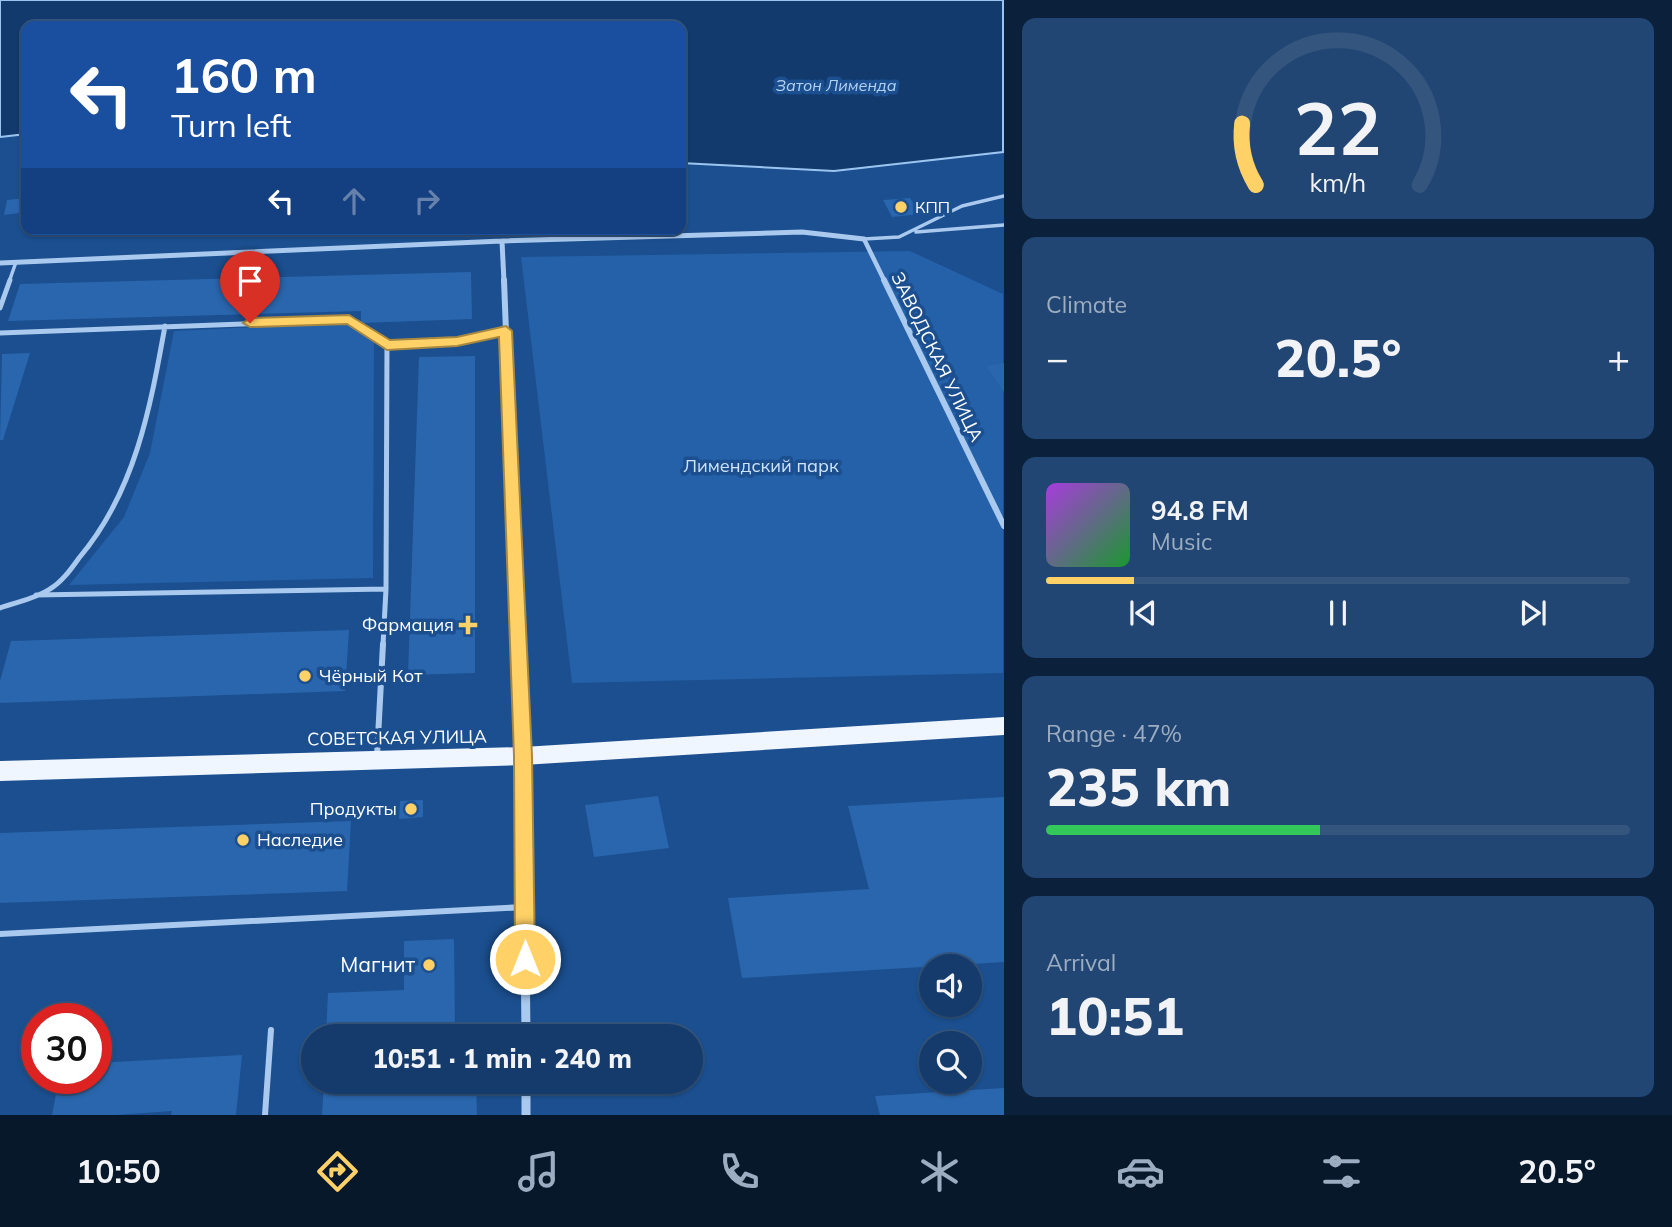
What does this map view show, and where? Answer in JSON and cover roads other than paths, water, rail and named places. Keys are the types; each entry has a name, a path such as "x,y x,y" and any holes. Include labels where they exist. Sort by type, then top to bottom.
{"main road":[{"name":"СОВЕТСКАЯ УЛИЦА","path":"0,771 523,756 1003,726"}],"street":[{"path":"0,263 502,241 802,232 864,239"},
{"name":"ЗАВОДСКАЯ УЛИЦА","path":"864,239 1003,526"},
{"path":"502,241 523,756 526,1024"},
{"path":"526,1094 526,1115"}],"lane":[{"path":"913,232 953,210 1003,197"},
{"path":"864,239 1003,225"},
{"path":"0,308 16,262"},
{"path":"0,333 349,320 387,345 457,341 506,331"},
{"path":"0,608 51,589 90,548 120,501 145,421 165,326"},
{"path":"377,759 386,589 387,345"},
{"path":"36,595 386,589"},
{"path":"0,934 525,907"},
{"path":"265,1115 271,1030"}],"water":[{"name":"Затон Лименда","path":"0,0 1003,0 1003,152 834,171 686,163 686,21 21,21 21,135 0,137"}],"place":[{"name":"КПП","path":"901,207"},
{"name":"Фармация","path":"468,625"},
{"name":"Чёрный Кот","path":"305,676"},
{"name":"Продукты","path":"411,809"},
{"name":"Наследие","path":"243,840"},
{"name":"Магнит","path":"429,965"}],"park label":[{"name":"Лимендский парк","path":"761,466"}]}
